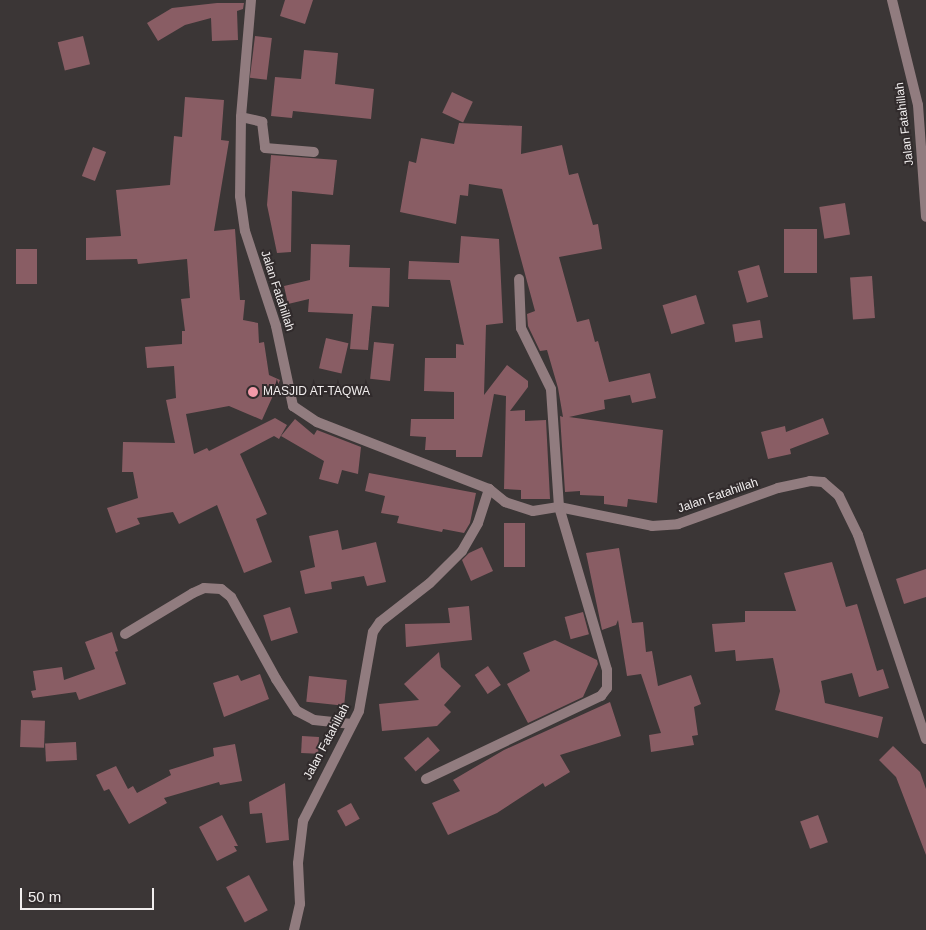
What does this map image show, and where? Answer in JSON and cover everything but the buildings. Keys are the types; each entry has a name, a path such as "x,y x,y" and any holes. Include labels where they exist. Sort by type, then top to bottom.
{"street":[{"name":"Jalan Fatahillah","path":"251,0 241,117 240,196 245,231 276,326 293,406 317,422 489,489 505,502 533,511 559,507 652,526 678,524 778,488 810,481 823,482 832,487 847,512 872,576 926,739"},
{"name":"Jalan Fatahillah","path":"892,0 906,46 918,105 926,217"},
{"path":"241,117 262,122 265,148 314,152"},
{"path":"426,779 600,696 607,688 607,670 559,507 551,389 521,328 519,279"},
{"name":"Jalan Fatahillah","path":"294,930 300,904 298,863 303,821 352,724 363,696 374,632 380,622 430,583 462,551 478,524 489,489"},
{"path":"125,634 193,593 204,588 221,589 231,597 276,680 297,711 314,720 352,724"}],"place":[{"name":"MASJID AT-TAQWA","path":"253,392"}]}
